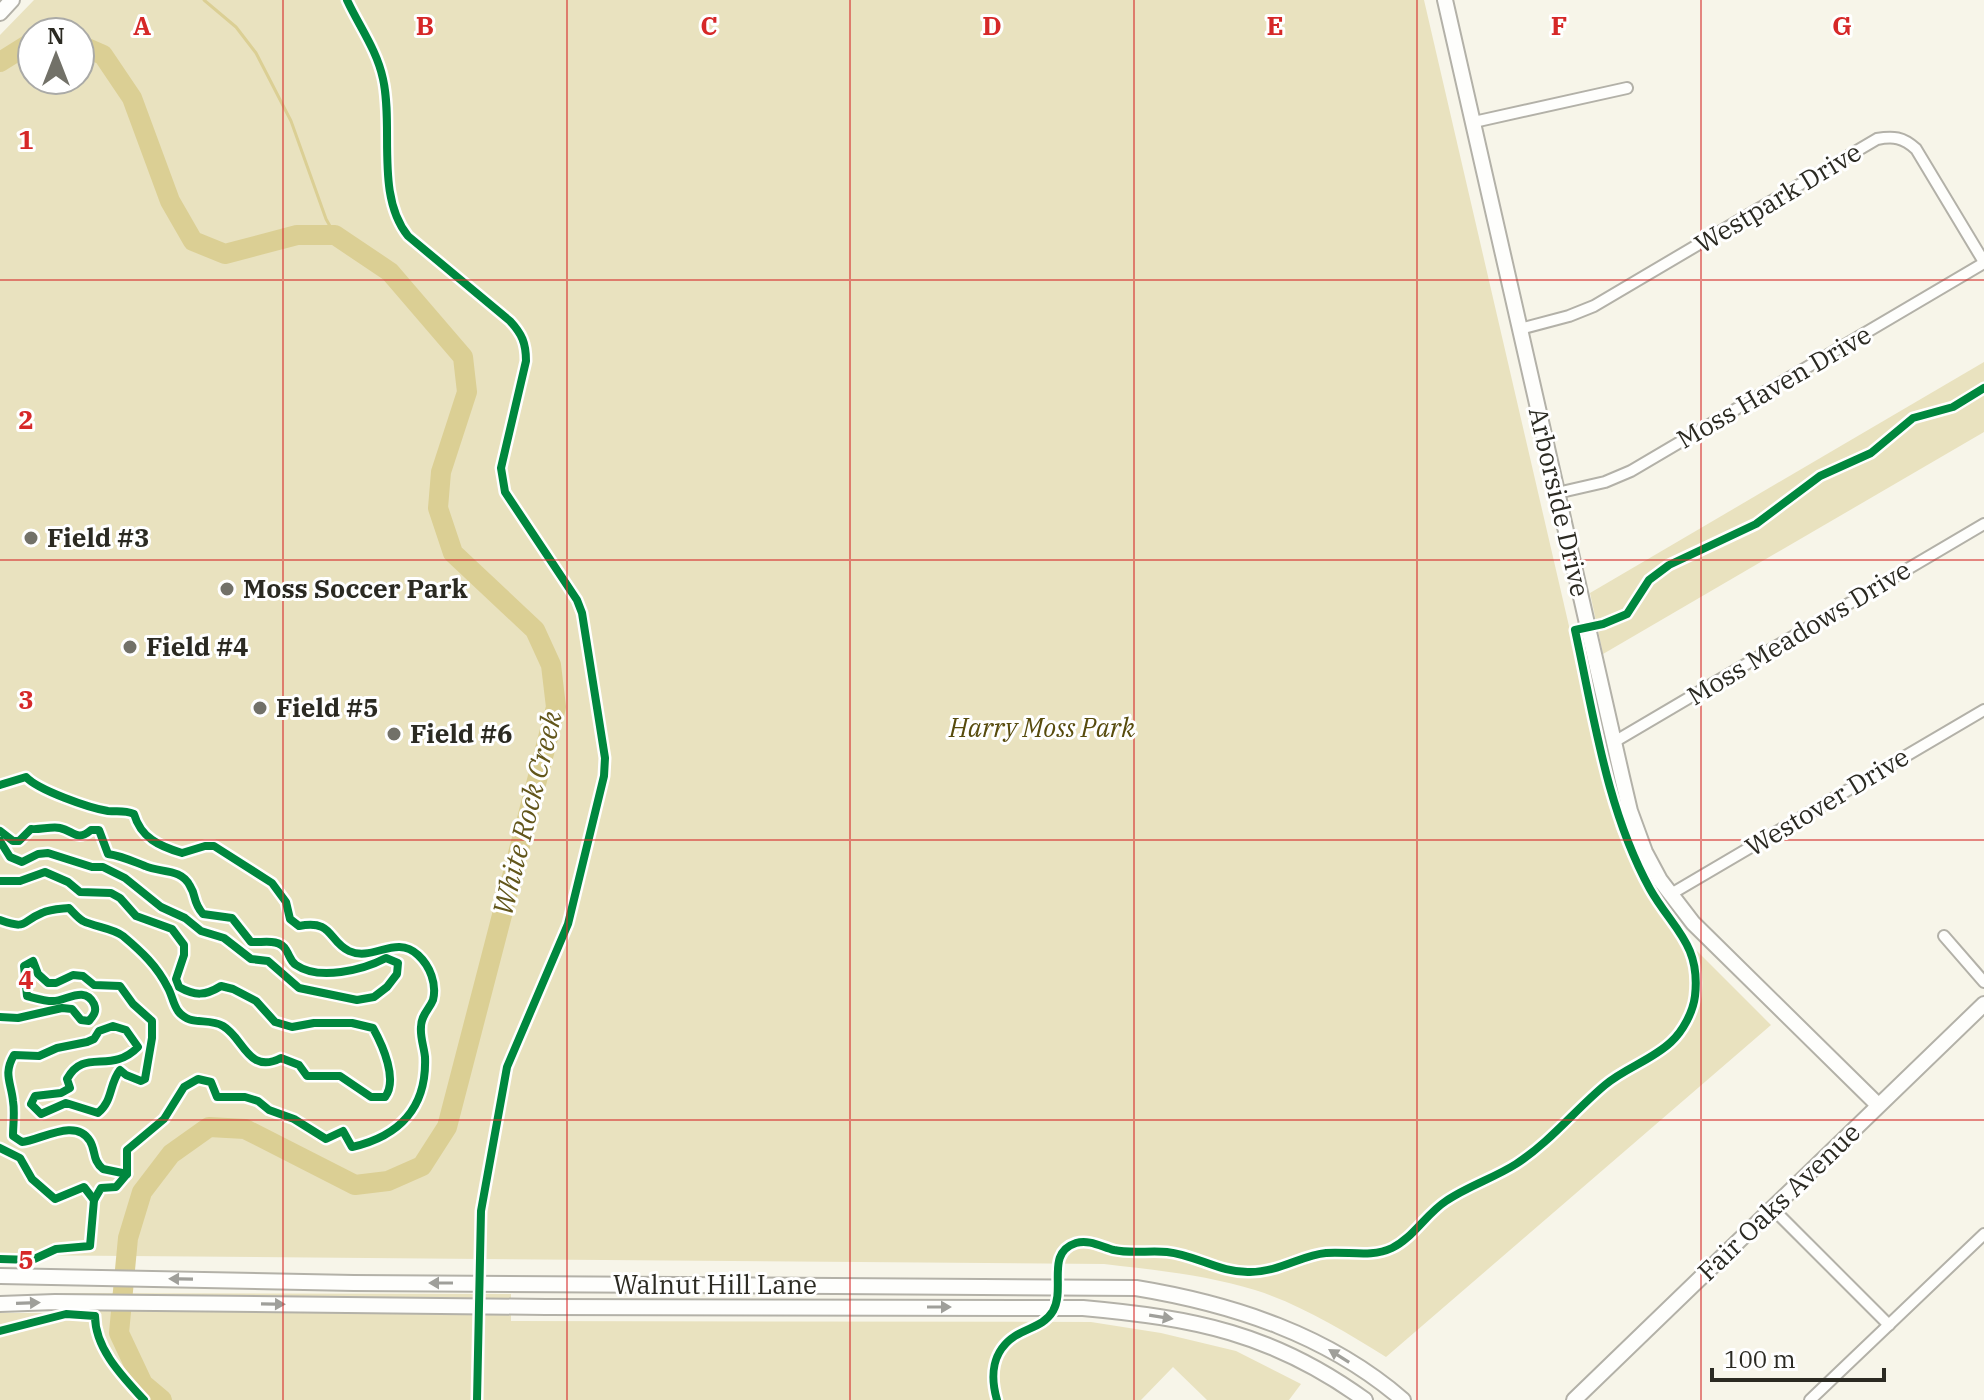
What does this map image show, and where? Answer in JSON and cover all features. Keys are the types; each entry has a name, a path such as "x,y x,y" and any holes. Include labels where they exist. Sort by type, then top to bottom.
{"main road":[{"path":"0,13 12,0"},
{"name":"Arborside Drive","path":"1445,0 1630,811 1645,852 1693,923 1878,1105"},
{"name":"Fair Oaks Avenue","path":"1574,1400 1984,1004"},
{"name":"Walnut Hill Lane","path":"0,1276 1147,1290 1241,1312 1287,1329 1326,1347 1403,1400"},
{"name":"Walnut Hill Lane","path":"0,1304 1083,1308 1170,1318 1245,1335 1287,1353 1365,1400"}],"street":[{"path":"1474,122 1627,88"},
{"name":"Westpark Drive","path":"1520,329 1594,306 1877,139 1889,137 1900,138 1916,149 1984,263"},
{"name":"Moss Haven Drive","path":"1557,493 1605,482 1631,471 1984,263"},
{"name":"Moss Meadows Drive","path":"1614,742 1984,524"},
{"name":"Westover Drive","path":"1671,894 1984,710"},
{"path":"1944,936 1984,982"},
{"path":"1773,1209 1889,1325"},
{"path":"1810,1400 1984,1234"}],"green space":[{"name":"Harry Moss Park","path":"34,0 1424,0 1616,829 1645,891 1682,936 1771,1025 1386,1357 1306,1311 1255,1290 1199,1277 1104,1264 0,1255 0,35 16,19 16,96 96,96 96,16 18,16"},
{"path":"1984,362 1984,432 1603,654 1590,593"},
{"path":"60,1293 511,1294 511,1321 1091,1322 1161,1333 1236,1351 1301,1384 1289,1400 1207,1400 1173,1367 1141,1400 0,1400 0,1313 57,1313"}],"waterway":[{"path":"204,0 236,27 256,53 291,121 326,219 335,235"},
{"name":"White Rock Creek","path":"0,62 16,52"},
{"name":"White Rock Creek","path":"96,52 103,55 132,98 170,201 193,241 225,254 297,235 335,235 390,272 463,357 467,392 441,472 438,508 453,553 535,630 551,665 556,707 447,1127 422,1166 388,1181 355,1185 245,1129 209,1127 171,1154 142,1192 128,1238 119,1333 143,1384 162,1400"}],"cycle path":[{"path":"347,0 372,48 383,79 388,181 398,219 408,236 510,321 522,339 526,361 501,468 505,492 577,600 582,613 605,758 604,776 568,924 507,1067 481,1211 477,1400"},
{"path":"997,1400 994,1382 997,1357 1007,1342 1041,1323 1053,1311 1061,1255 1076,1243 1086,1242 1121,1251 1167,1252 1239,1272 1271,1269 1317,1254 1384,1251 1406,1238 1446,1201 1508,1169 1528,1155 1605,1085 1675,1038 1687,1021 1694,1002 1694,963 1683,938 1650,889 1623,828 1612,796 1575,630 1603,624 1627,614 1649,580 1669,565 1756,524 1820,476 1871,453 1913,418 1953,407 1984,388"},
{"path":"0,785 26,777 52,793 77,802 108,811 134,814 141,829 152,840 182,853 214,846 272,883 286,902 290,919 299,926 324,928 342,947 358,953 393,947 410,949 426,964 434,988 433,1000 421,1023 425,1057 421,1091 415,1105 397,1127 352,1147 343,1131 326,1139 294,1119 269,1110 258,1101 245,1097 217,1097 211,1082 198,1079 184,1087 164,1119 127,1150 127,1174 116,1187 101,1188 94,1200 90,1246 56,1249 32,1260 0,1259"},
{"path":"0,831 13,841 19,841 31,829 57,828 79,835 99,830 108,854 181,876 190,886 203,914 232,918 251,942 283,946 291,960 306,970 341,972 386,958 398,963 397,974 374,997 357,1000 299,988 268,961 251,959 224,938 201,931 185,918 161,907 125,878 103,867 92,867 48,853 22,862 10,857 0,841"},
{"path":"0,881 20,881 45,872 68,882 80,892 111,893 120,898 136,916 172,929 184,945 176,979 179,987 185,990 200,994 221,986 233,989 256,1001 275,1022 292,1027 314,1023 352,1023 373,1028 388,1063 389,1090 385,1097 371,1097 340,1076 307,1076 299,1065 281,1058 270,1062 254,1059 223,1026 183,1016 159,973 123,936 83,921 69,908 45,912 20,925 0,920"},
{"path":"0,1017 18,1018 62,1008 72,1009 81,1020 89,1021 94,1015 94,1004 86,996 75,995 53,1001 27,996 24,966 33,961 38,974 48,983 56,983 73,975 83,976 94,985 120,986 133,1004 152,1021 145,1079 141,1081 120,1070 106,1103 98,1113 66,1103 41,1114 31,1104 35,1096 61,1093 70,1088 67,1079 81,1064 128,1055 138,1047 126,1030 113,1026 99,1031 94,1039 87,1042 57,1048 39,1056 14,1055 9,1068 14,1110 13,1136 22,1142 67,1130 76,1131 90,1141 97,1162 103,1169 127,1174"},
{"path":"0,1148 20,1158 32,1179 55,1199 84,1187 94,1200"},
{"path":"0,1331 66,1314 95,1316 105,1351 144,1400"}],"place":[{"name":"Field #3","path":"31,538"},
{"name":"Moss Soccer Park","path":"227,589"},
{"name":"Field #4","path":"130,647"},
{"name":"Field #5","path":"260,708"},
{"name":"Field #6","path":"394,734"}]}
